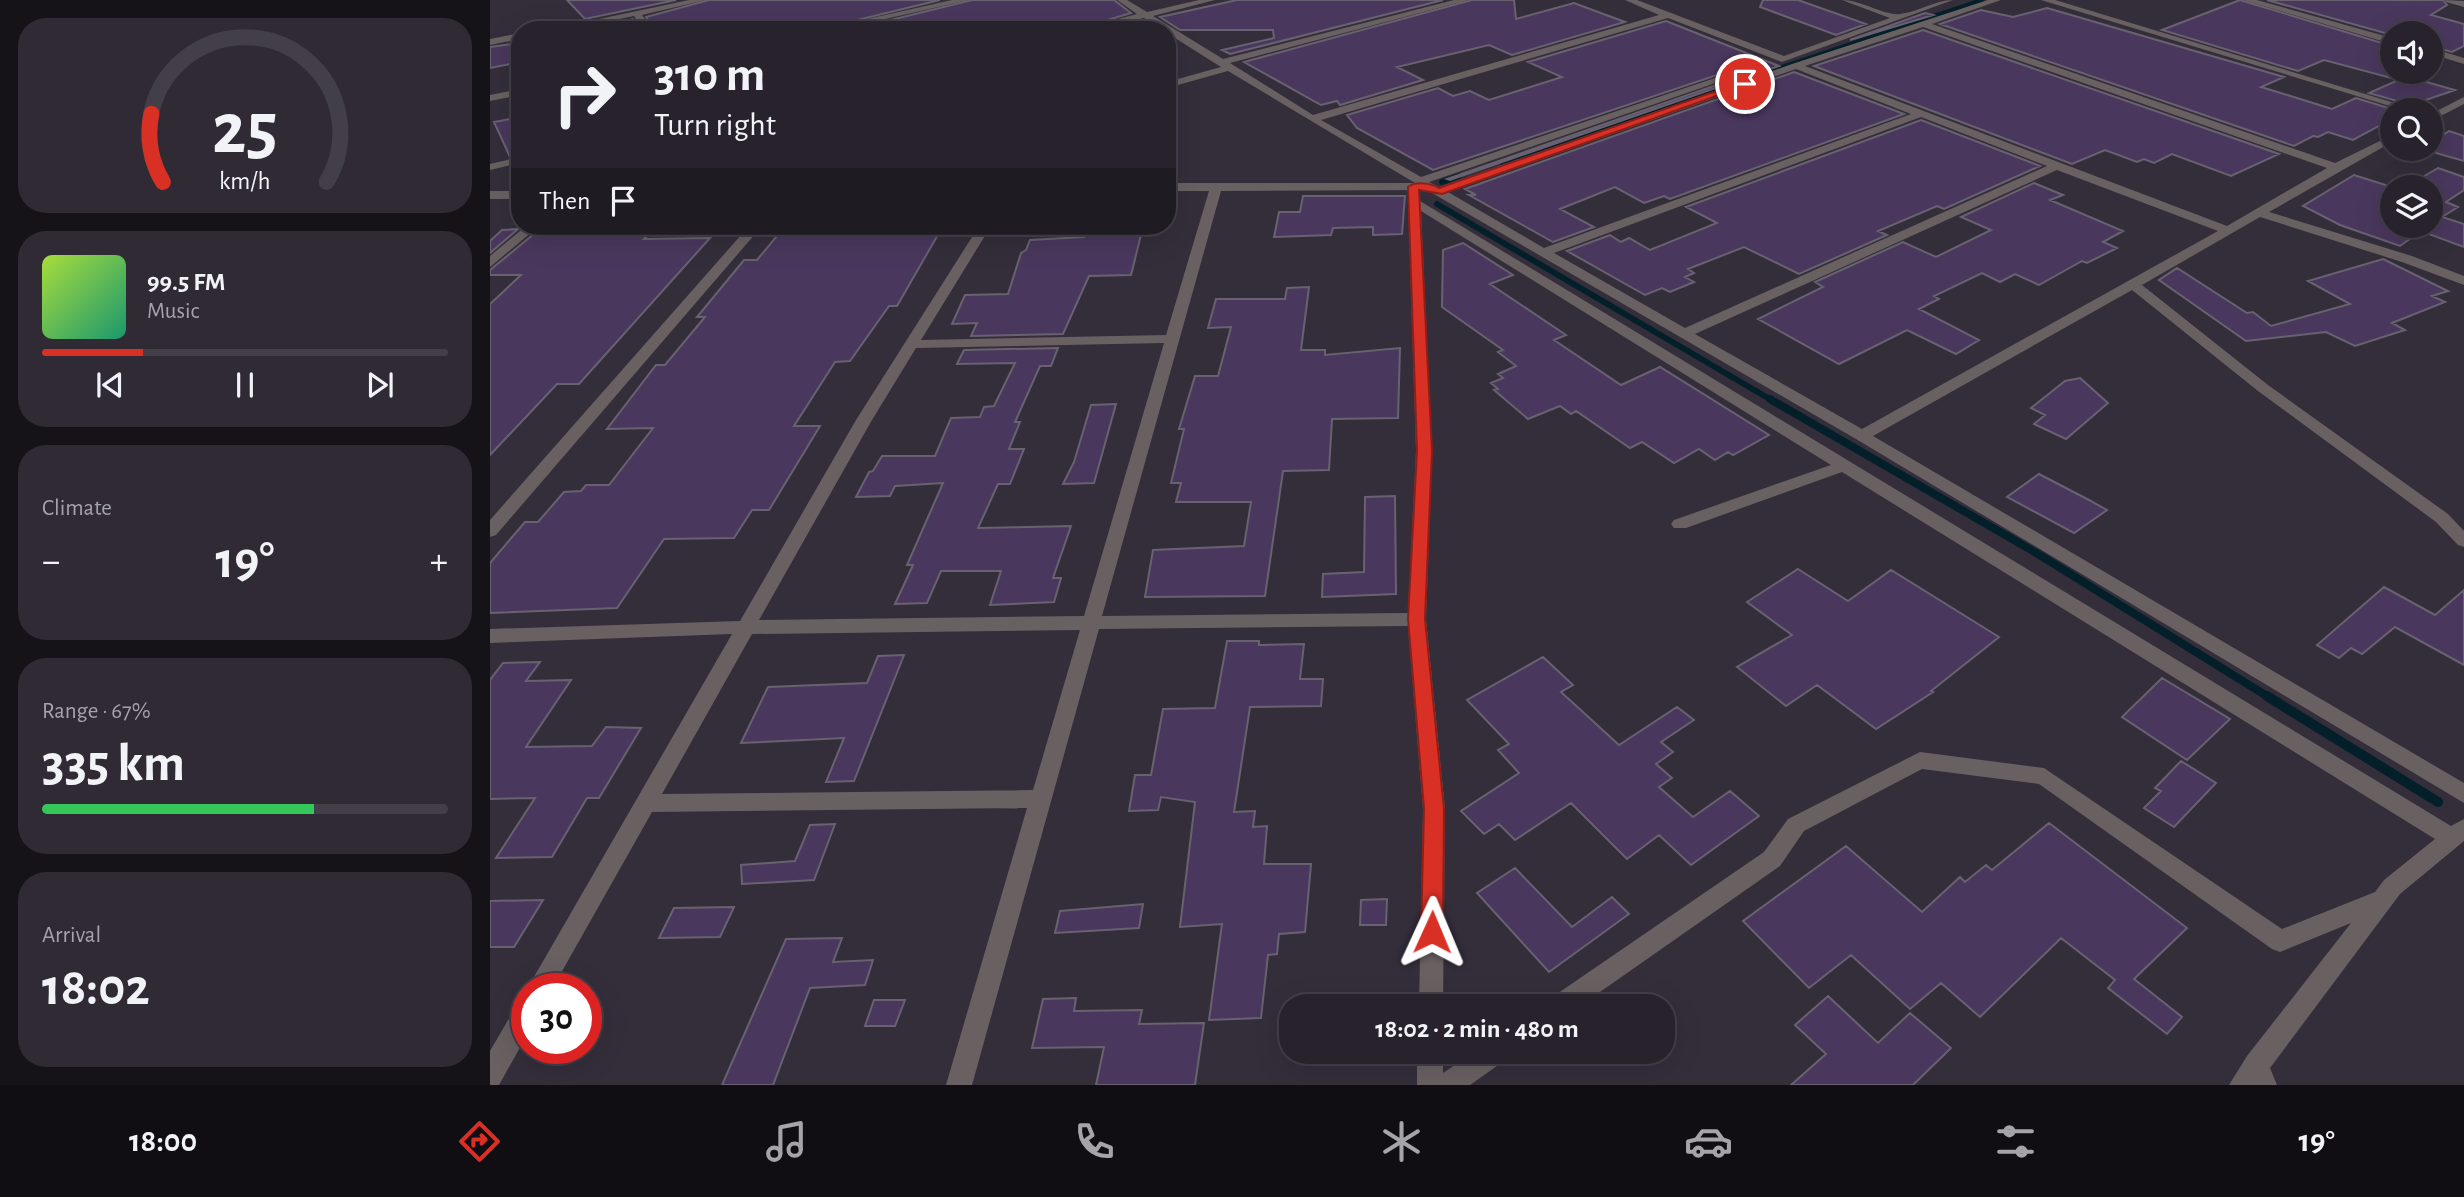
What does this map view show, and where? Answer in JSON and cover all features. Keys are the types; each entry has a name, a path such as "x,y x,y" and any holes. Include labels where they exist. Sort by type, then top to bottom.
{"street":[{"path":"596,21 702,0"},
{"path":"866,21 965,0"},
{"path":"1121,0 1154,21"},
{"path":"1119,21 1211,0"},
{"path":"1176,82 1224,66 1465,0"},
{"path":"1629,0 1783,59"},
{"path":"1846,0 1896,17"},
{"path":"1423,190 1949,0"},
{"path":"1176,187 1423,190 1997,0"},
{"path":"2045,0 2380,100"},
{"path":"2247,0 2380,38"},
{"path":"2449,0 2464,4"},
{"path":"636,13 642,21"},
{"path":"1312,118 1669,15"},
{"path":"1925,24 2336,167"},
{"path":"1176,35 1312,118 1844,466 2458,833 2392,887 2254,1078"},
{"path":"490,42 511,38"},
{"path":"2443,55 2464,61"},
{"path":"1796,66 1917,115 2228,231"},
{"path":"490,98 511,94"},
{"path":"2443,111 2464,100"},
{"path":"1544,252 1917,115"},
{"path":"1862,436 2380,144"},
{"path":"490,167 511,162"},
{"path":"1683,334 2056,166"},
{"path":"959,1085 1216,186"},
{"path":"1423,190 1544,252 1862,436 2464,794"},
{"path":"1423,190 1424,451 1417,619 1434,809 1431,994"},
{"path":"490,195 511,195"},
{"path":"2259,213 2407,259 2464,281"},
{"path":"490,263 523,235"},
{"path":"490,531 748,235"},
{"path":"549,973 864,420 979,235"},
{"path":"2133,284 2263,388 2442,518 2464,541"},
{"path":"912,344 1174,339"},
{"path":"1680,524 1844,466"},
{"path":"490,636 748,627 1417,619"},
{"path":"1577,994 1772,859 1796,825 1920,760 2044,776 2280,941 2383,899"},
{"path":"646,803 1041,799"},
{"path":"490,1076 511,1039"},
{"path":"1430,1064 1430,1085"},
{"path":"1448,1085 1478,1064"}],"building":[{"path":"567,0 676,0 585,19"},
{"path":"709,0 940,0 853,21 649,21 646,17"},
{"path":"972,0 1114,0 1131,13 1104,21 887,21"},
{"path":"1237,0 1443,0 1230,54 1222,50 1274,38 1273,30 1180,30 1176,27 1176,21 1166,21 1160,17"},
{"path":"1472,0 1514,0 1516,19 1574,3 1625,22 1512,55 1489,45 1397,67 1423,80 1340,105 1337,101 1321,105 1244,62"},
{"path":"1763,0 1798,0 1866,24 1836,35 1760,7"},
{"path":"2240,0 2380,42 2380,75 2324,60 2298,71 2162,30"},
{"path":"2267,0 2443,0 2447,5 2431,15 2464,24 2464,46 2452,52 2443,49 2443,21 2380,21 2380,32"},
{"path":"2047,8 2284,77 2261,87 2332,109 2356,98 2380,105 2380,125 2353,140 2328,132 2294,146 1940,24 1981,10 2013,17"},
{"path":"1925,13 1933,15 1850,40"},
{"path":"1666,21 1779,66 1450,180 1447,179 1731,80 1732,77 1720,74 1433,170 1357,128 1347,115 1438,88 1453,96 1470,91 1489,100 1562,77 1528,62"},
{"path":"1923,30 2279,154 2231,176 2172,154 2154,163 2144,159 2137,162 2105,150 2072,164 1814,66"},
{"path":"511,44 511,64 490,68 490,47"},
{"path":"1794,72 1904,114 1670,199 1664,196 1644,203 1615,187 1560,209 1594,227 1553,242 1469,195 1476,195 1465,189"},
{"path":"2389,84 2434,84 2455,90 2432,98 2386,98 2369,93"},
{"path":"511,119 511,157 510,157 494,122"},
{"path":"1921,120 2040,166 1944,209 1937,206 1878,231 1887,235 1799,274 1744,247 1688,269 1694,273 1685,277 1694,282 1670,292 1662,288 1645,295 1567,251 1610,235 1621,242 1629,238 1650,250 1717,223 1686,207"},
{"path":"2449,131 2464,136 2464,161 2443,155 2443,135"},
{"path":"2438,168 2464,177 2464,190 2446,202 2458,207 2443,216 2443,175 2426,175"},
{"path":"2354,175 2380,183 2380,238 2411,238 2400,246 2340,225 2303,206"},
{"path":"2034,183 2063,195 2050,200 2123,231 2103,242 2117,248 2087,263 2082,261 2039,285 2015,274 2000,282 1982,273 1934,296 1939,299 1919,309 1979,340 1956,354 1907,330 1839,364 1758,319 1823,287 1815,282 1903,242 1936,257 1991,230 1961,217"},
{"path":"1303,196 1405,196 1402,234 1373,235 1373,227 1333,228 1331,235 1274,237 1279,212 1300,212"},
{"path":"2443,217 2464,224 2464,247 2440,238 2443,238"},
{"path":"511,229 511,235 490,253 490,241 502,230"},
{"path":"533,235 648,235 644,239 710,238 579,384 557,384 490,455 490,304 521,275 490,275 490,270"},
{"path":"778,235 938,235 897,306 889,306 850,361 835,362 794,426 820,426 769,510 752,510 734,538 664,539 617,608 490,613 490,563 525,522 538,522 564,492 581,491 586,485 609,485 653,428 607,429 656,365 665,365 705,317 697,317 744,260 757,260"},
{"path":"1141,235 1131,275 1089,276 1063,334 971,336 977,323 952,324 965,295 1008,294 1021,253 1026,250 1030,240"},
{"path":"1463,243 1513,275 1490,284 1566,335 1554,340 1621,385 1660,367 1769,435 1733,455 1728,452 1715,460 1699,449 1674,463 1642,442 1630,448 1576,411 1571,414 1560,406 1528,419 1494,390 1498,389 1491,383 1503,378 1498,374 1516,366 1498,352 1503,350 1442,307 1443,250"},
{"path":"2383,259 2448,291 2432,296 2445,302 2392,323 2405,330 2355,346 2326,332 2246,341 2159,280 2177,268 2247,313 2253,312 2271,326 2350,304 2308,281"},
{"path":"1309,287 1301,350 1325,350 1325,355 1400,348 1398,418 1332,419 1329,470 1283,471 1265,596 1145,597 1153,550 1244,546 1251,502 1176,502 1181,483 1171,483 1184,429 1179,429 1195,376 1218,376 1231,327 1208,328 1216,299 1285,299 1287,288"},
{"path":"1058,348 1051,366 1040,366 1015,422 1020,422 1009,449 1024,449 1010,484 998,484 978,528 1071,526 1053,578 1061,578 1054,602 990,605 1001,571 941,571 927,603 895,604 913,565 907,565 943,483 895,486 890,496 856,497 869,472 873,471 882,456 935,456 951,418 980,417 984,407 994,406 1015,363 957,364 964,350"},
{"path":"2080,378 2108,403 2066,439 2034,424 2045,415 2031,408 2065,381"},
{"path":"1116,404 1094,483 1063,484 1074,462 1091,405"},
{"path":"2039,474 2107,510 2074,533 2007,497"},
{"path":"1395,496 1396,594 1322,597 1323,574 1364,572 1365,497"},
{"path":"1798,569 1848,601 1891,570 1999,637 1931,691 1933,692 1876,729 1817,685 1786,706 1737,667 1792,635 1747,602"},
{"path":"2384,587 2435,615 2464,590 2464,665 2395,627 2362,654 2351,648 2339,658 2317,645"},
{"path":"1227,641 1259,641 1259,645 1304,644 1300,679 1323,679 1321,706 1250,707 1234,812 1255,811 1253,827 1267,826 1264,864 1311,864 1305,932 1279,934 1277,954 1268,955 1261,1018 1209,1020 1222,924 1180,927 1195,802 1161,797 1158,810 1129,811 1135,775 1151,775 1163,709 1215,708"},
{"path":"904,655 854,781 826,782 844,738 741,743 768,687 867,683 878,656"},
{"path":"1543,657 1573,685 1561,692 1619,745 1677,707 1694,720 1661,742 1673,752 1656,764 1672,778 1659,787 1693,817 1730,791 1759,816 1691,865 1659,835 1627,859 1571,803 1515,840 1499,824 1484,834 1461,811 1519,773 1498,750 1509,744 1467,700"},
{"path":"540,662 526,681 571,680 526,747 592,746 606,727 641,728 599,798 587,798 552,857 496,858 535,798 490,799 490,680 503,663"},
{"path":"2162,678 2230,719 2187,760 2122,717"},
{"path":"2181,761 2216,783 2174,827 2144,808 2161,791 2155,788"},
{"path":"2049,823 2187,928 2134,979 2182,1017 2167,1034 2108,988 2115,980 2061,938 1980,1017 1941,983 1910,1009 1851,955 1809,988 1743,921 1846,846 1922,912 1960,877 1965,882 1986,865 1992,870"},
{"path":"835,824 814,880 742,884 741,865 795,861 810,825"},
{"path":"1515,868 1572,927 1612,897 1629,914 1549,972 1477,893"},
{"path":"1387,899 1386,925 1360,925 1361,900"},
{"path":"543,900 514,947 490,947 490,901"},
{"path":"1143,904 1139,928 1055,933 1060,911"},
{"path":"734,907 720,937 659,938 674,908"},
{"path":"842,938 833,962 873,960 865,985 810,988 773,1085 722,1085 786,939"},
{"path":"1828,996 1878,1043 1910,1013 1951,1048 1913,1085 1791,1085 1826,1054 1795,1025"},
{"path":"1076,998 1074,1011 1142,1010 1139,1024 1204,1023 1195,1085 1096,1085 1104,1047 1032,1048 1043,999"},
{"path":"874,1000 905,1000 895,1026 865,1026"}],"waterway":[{"path":"1501,162 1982,0"},
{"path":"1442,182 1459,176"},
{"path":"1437,204 1773,401"},
{"path":"1770,399 2038,554 2270,698"},
{"path":"2267,696 2438,802"}],"route":[{"path":"1432,932 1434,809 1417,619 1424,451 1413,187 1431,187 1438,192 1745,84"}]}
